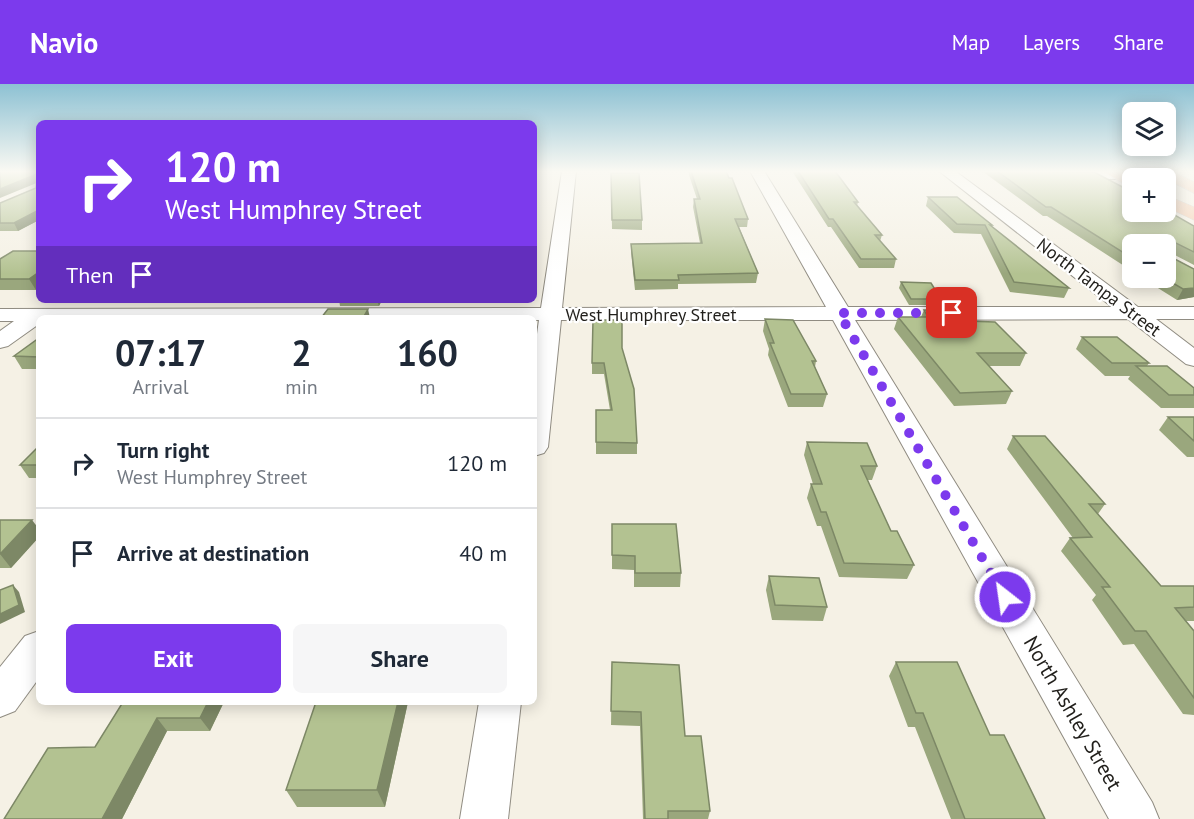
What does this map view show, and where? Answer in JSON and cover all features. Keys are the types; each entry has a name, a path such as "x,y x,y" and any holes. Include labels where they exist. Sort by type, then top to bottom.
{"main road":[{"path":"1176,208 1194,214"}],"street":[{"path":"537,425 565,205"},
{"name":"North Ashley Street","path":"777,205 1135,819"},
{"name":"North Tampa Street","path":"991,205 1194,359"},
{"path":"1176,213 1194,228"},
{"path":"37,315 54,303"},
{"name":"West Humphrey Street","path":"0,315 299,311 552,314 1194,313"},
{"path":"0,341 36,316"},
{"path":"0,698 36,652"},
{"path":"484,819 500,705"}],"building":[{"path":"0,205 36,205 36,212 14,223 0,223"},
{"path":"612,205 641,205 642,220 612,220"},
{"path":"695,205 743,205 748,219 735,219 758,273 678,275 679,280 635,280 631,244 702,243"},
{"path":"820,205 857,205 882,235 875,235 896,259 861,259 833,219 829,219"},
{"path":"937,205 967,205 1069,288 1014,282 985,225 957,224"},
{"path":"1044,205 1122,205 1122,222 1176,222 1176,216 1194,226 1194,252 1176,243 1176,234 1122,234 1122,252 1051,207"},
{"path":"13,251 36,251 36,274 29,279 0,279 0,259"},
{"path":"1176,260 1194,269 1194,288 1183,289 1176,285"},
{"path":"901,282 931,283 941,299 911,299"},
{"path":"328,309 368,309 365,315 323,315"},
{"path":"924,310 956,310 964,321 995,322 1026,353 977,353 1012,391 960,393 898,317 928,317"},
{"path":"765,319 793,320 816,361 812,361 827,394 791,394 770,343 774,343"},
{"path":"593,320 622,320 622,348 634,389 637,443 596,442 596,410 612,410 604,363 592,363"},
{"path":"1082,337 1117,337 1149,363 1112,363"},
{"path":"36,340 36,357 14,356"},
{"path":"1136,366 1167,366 1194,388 1194,395 1169,395"},
{"path":"1168,417 1194,417 1194,441"},
{"path":"1013,436 1045,436 1105,504 1089,504 1161,586 1194,586 1194,607 1175,608 1194,631 1194,698 1146,631 1135,631 1102,587 1110,587 1070,538 1092,537"},
{"path":"807,442 867,443 877,466 861,466 891,531 897,531 914,565 844,563 826,512 821,512 811,484 822,484"},
{"path":"36,449 36,465 20,465"},
{"path":"0,520 32,520 0,554"},
{"path":"612,524 676,524 681,573 635,573 635,556 612,555"},
{"path":"769,576 819,578 827,607 775,605"},
{"path":"13,585 19,605 0,614 0,590"},
{"path":"612,662 679,665 685,736 701,736 710,811 668,811 668,819 645,819 641,712 611,711"},
{"path":"896,662 957,662 990,735 1004,735 1045,819 965,819 923,713 916,713"},
{"path":"121,705 206,705 200,718 157,718 102,819 4,819 48,748 95,747"},
{"path":"315,705 397,705 377,790 286,790"}],"route":[{"path":"952,313 839,313 1005,597"}]}
